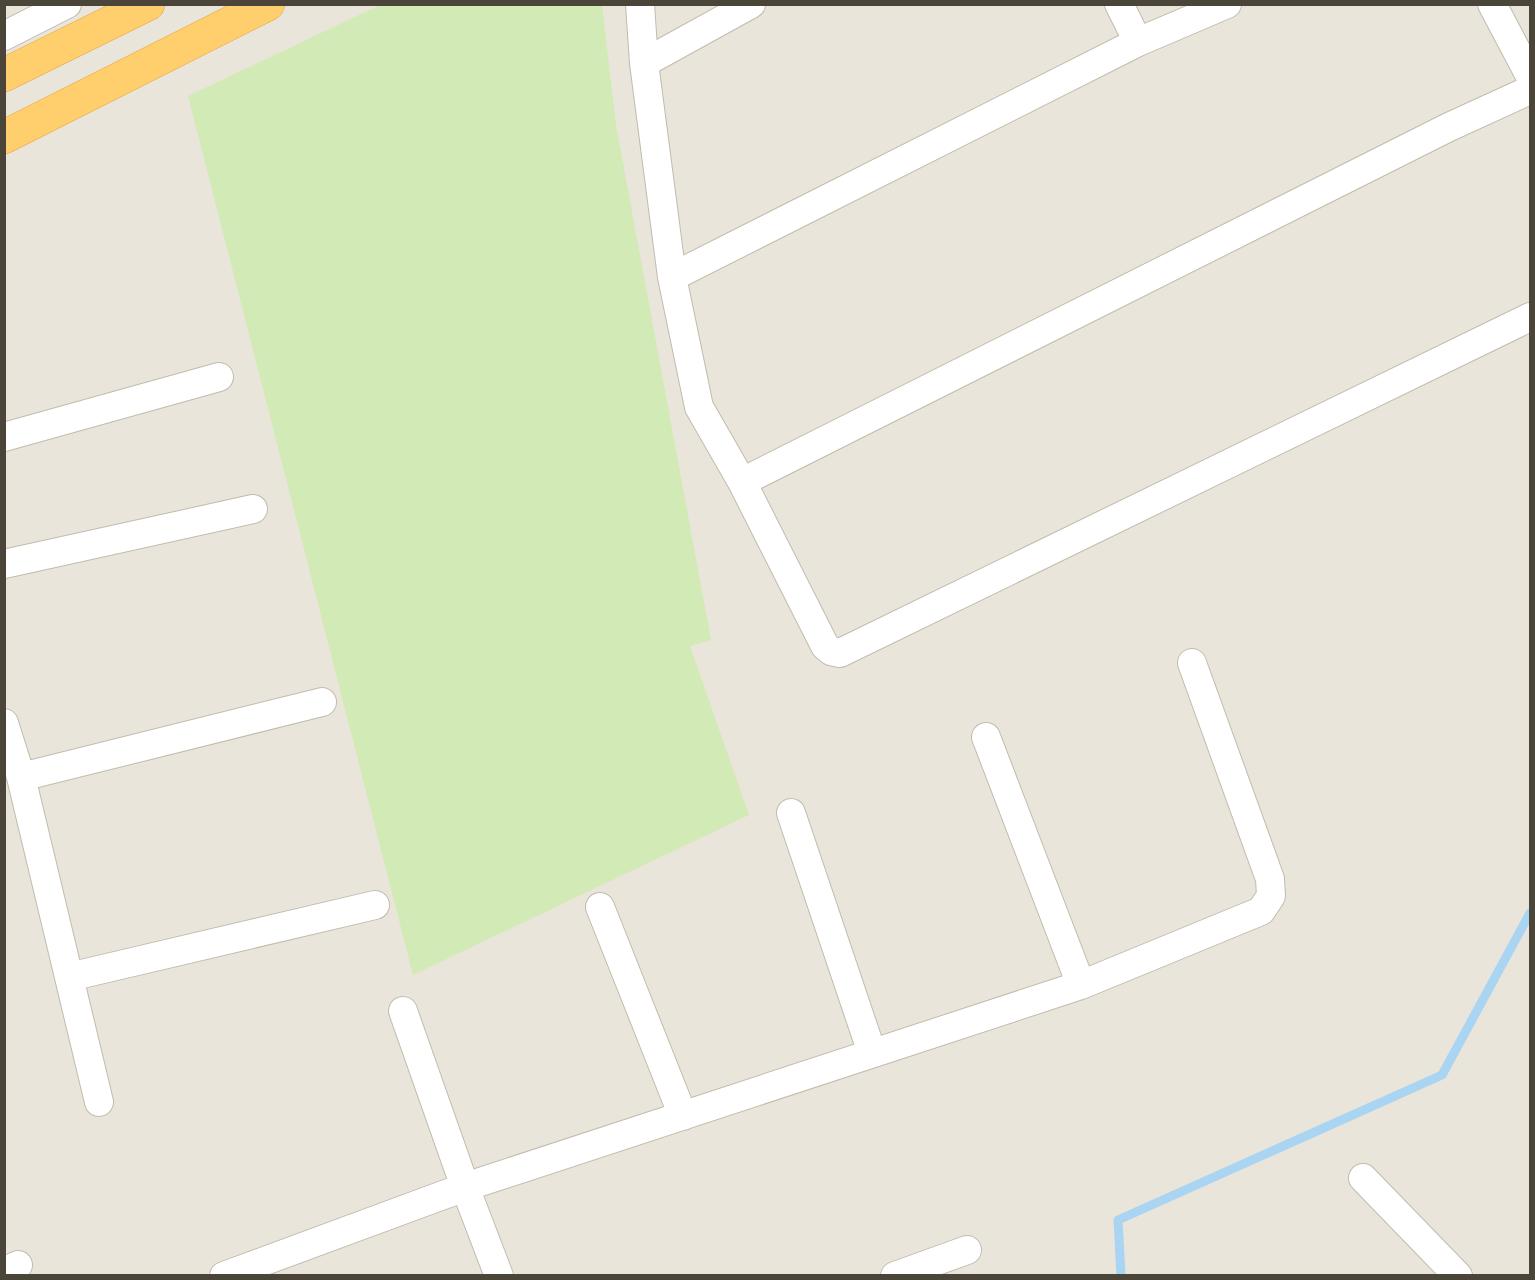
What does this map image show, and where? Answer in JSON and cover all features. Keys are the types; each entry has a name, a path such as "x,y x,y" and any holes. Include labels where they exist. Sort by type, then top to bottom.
{"highway":[{"path":"4,75 148,4"},
{"path":"4,137 268,4"}],"street":[{"path":"4,36 68,4"},
{"path":"640,4 644,63 672,277 699,407 742,482 825,646 831,651 840,653 1530,317"},
{"path":"644,63 750,4"},
{"path":"1119,4 1138,42"},
{"path":"672,277 1138,42 1227,4"},
{"path":"1492,4 1530,76"},
{"path":"742,482 1449,127 1530,90"},
{"path":"4,436 219,377"},
{"path":"4,564 253,509"},
{"path":"224,1275 465,1187 1081,985 1261,911 1271,896 1269,879 1192,663"},
{"path":"21,777 322,702"},
{"path":"4,723 21,777 99,1102"},
{"path":"986,737 1081,985"},
{"path":"791,813 872,1053"},
{"path":"69,977 375,905"},
{"path":"600,907 683,1116"},
{"path":"403,1011 465,1187 500,1275"},
{"path":"1363,1178 1458,1275"},
{"path":"895,1275 967,1250"}],"shaded area":[{"path":"5,5 1530,5 1530,1275 5,1276"}],"green space":[{"path":"382,4 602,5 616,125 711,640 690,646 749,815 413,975 188,96"}],"waterway":[{"path":"1121,1276 1118,1220 1442,1075 1530,913"}]}
